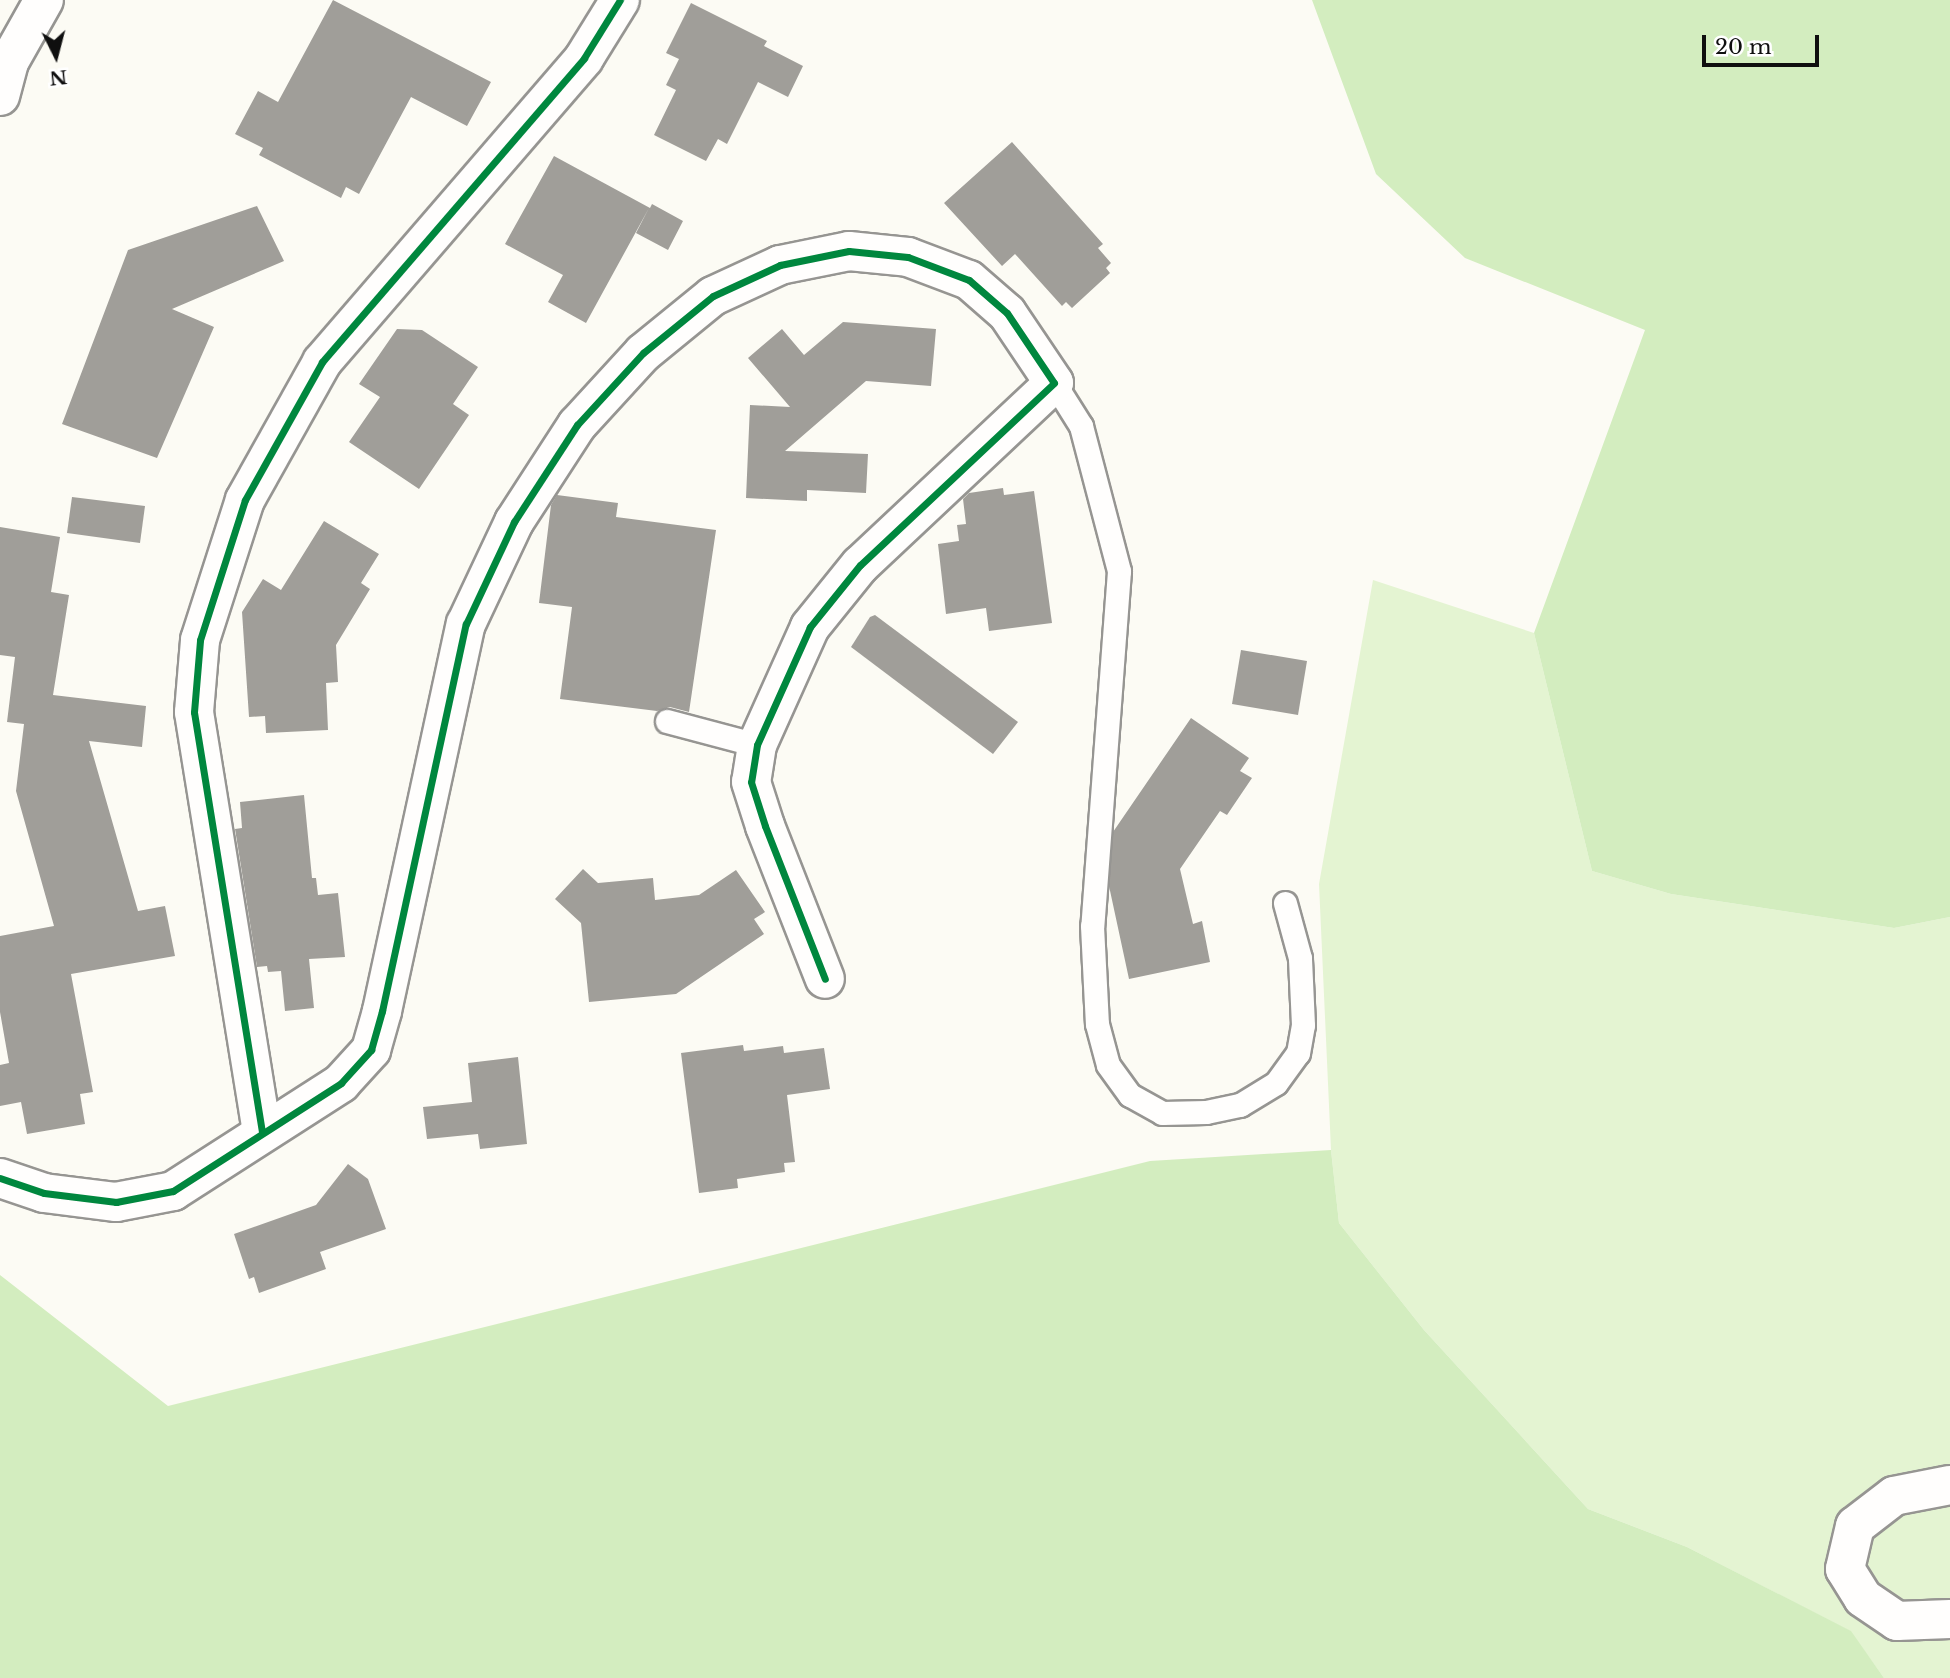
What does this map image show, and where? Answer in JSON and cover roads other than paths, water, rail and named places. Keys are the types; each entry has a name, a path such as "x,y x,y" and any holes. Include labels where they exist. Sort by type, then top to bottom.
{"street":[{"path":"0,96 9,62 44,0"},
{"path":"262,1132 194,712 200,640 246,500 322,362 584,58 620,0"},
{"path":"0,1178 44,1193 116,1202 173,1191 341,1083 371,1050 382,1011 466,624 514,522 577,425 643,353 713,296 779,265 849,251 908,257 969,280 1007,313 1054,383 860,565 810,627 757,745 751,782 765,826 825,979"},
{"path":"1950,1485 1894,1496 1855,1526 1845,1569 1863,1598 1897,1620 1950,1619"}],"lane":[{"path":"1054,383 1081,426 1119,571 1092,926 1097,1024 1108,1065 1130,1095 1162,1113 1206,1112 1240,1105 1276,1083 1298,1053 1303,1025 1300,958 1285,903"},
{"path":"667,721 757,745"}]}
